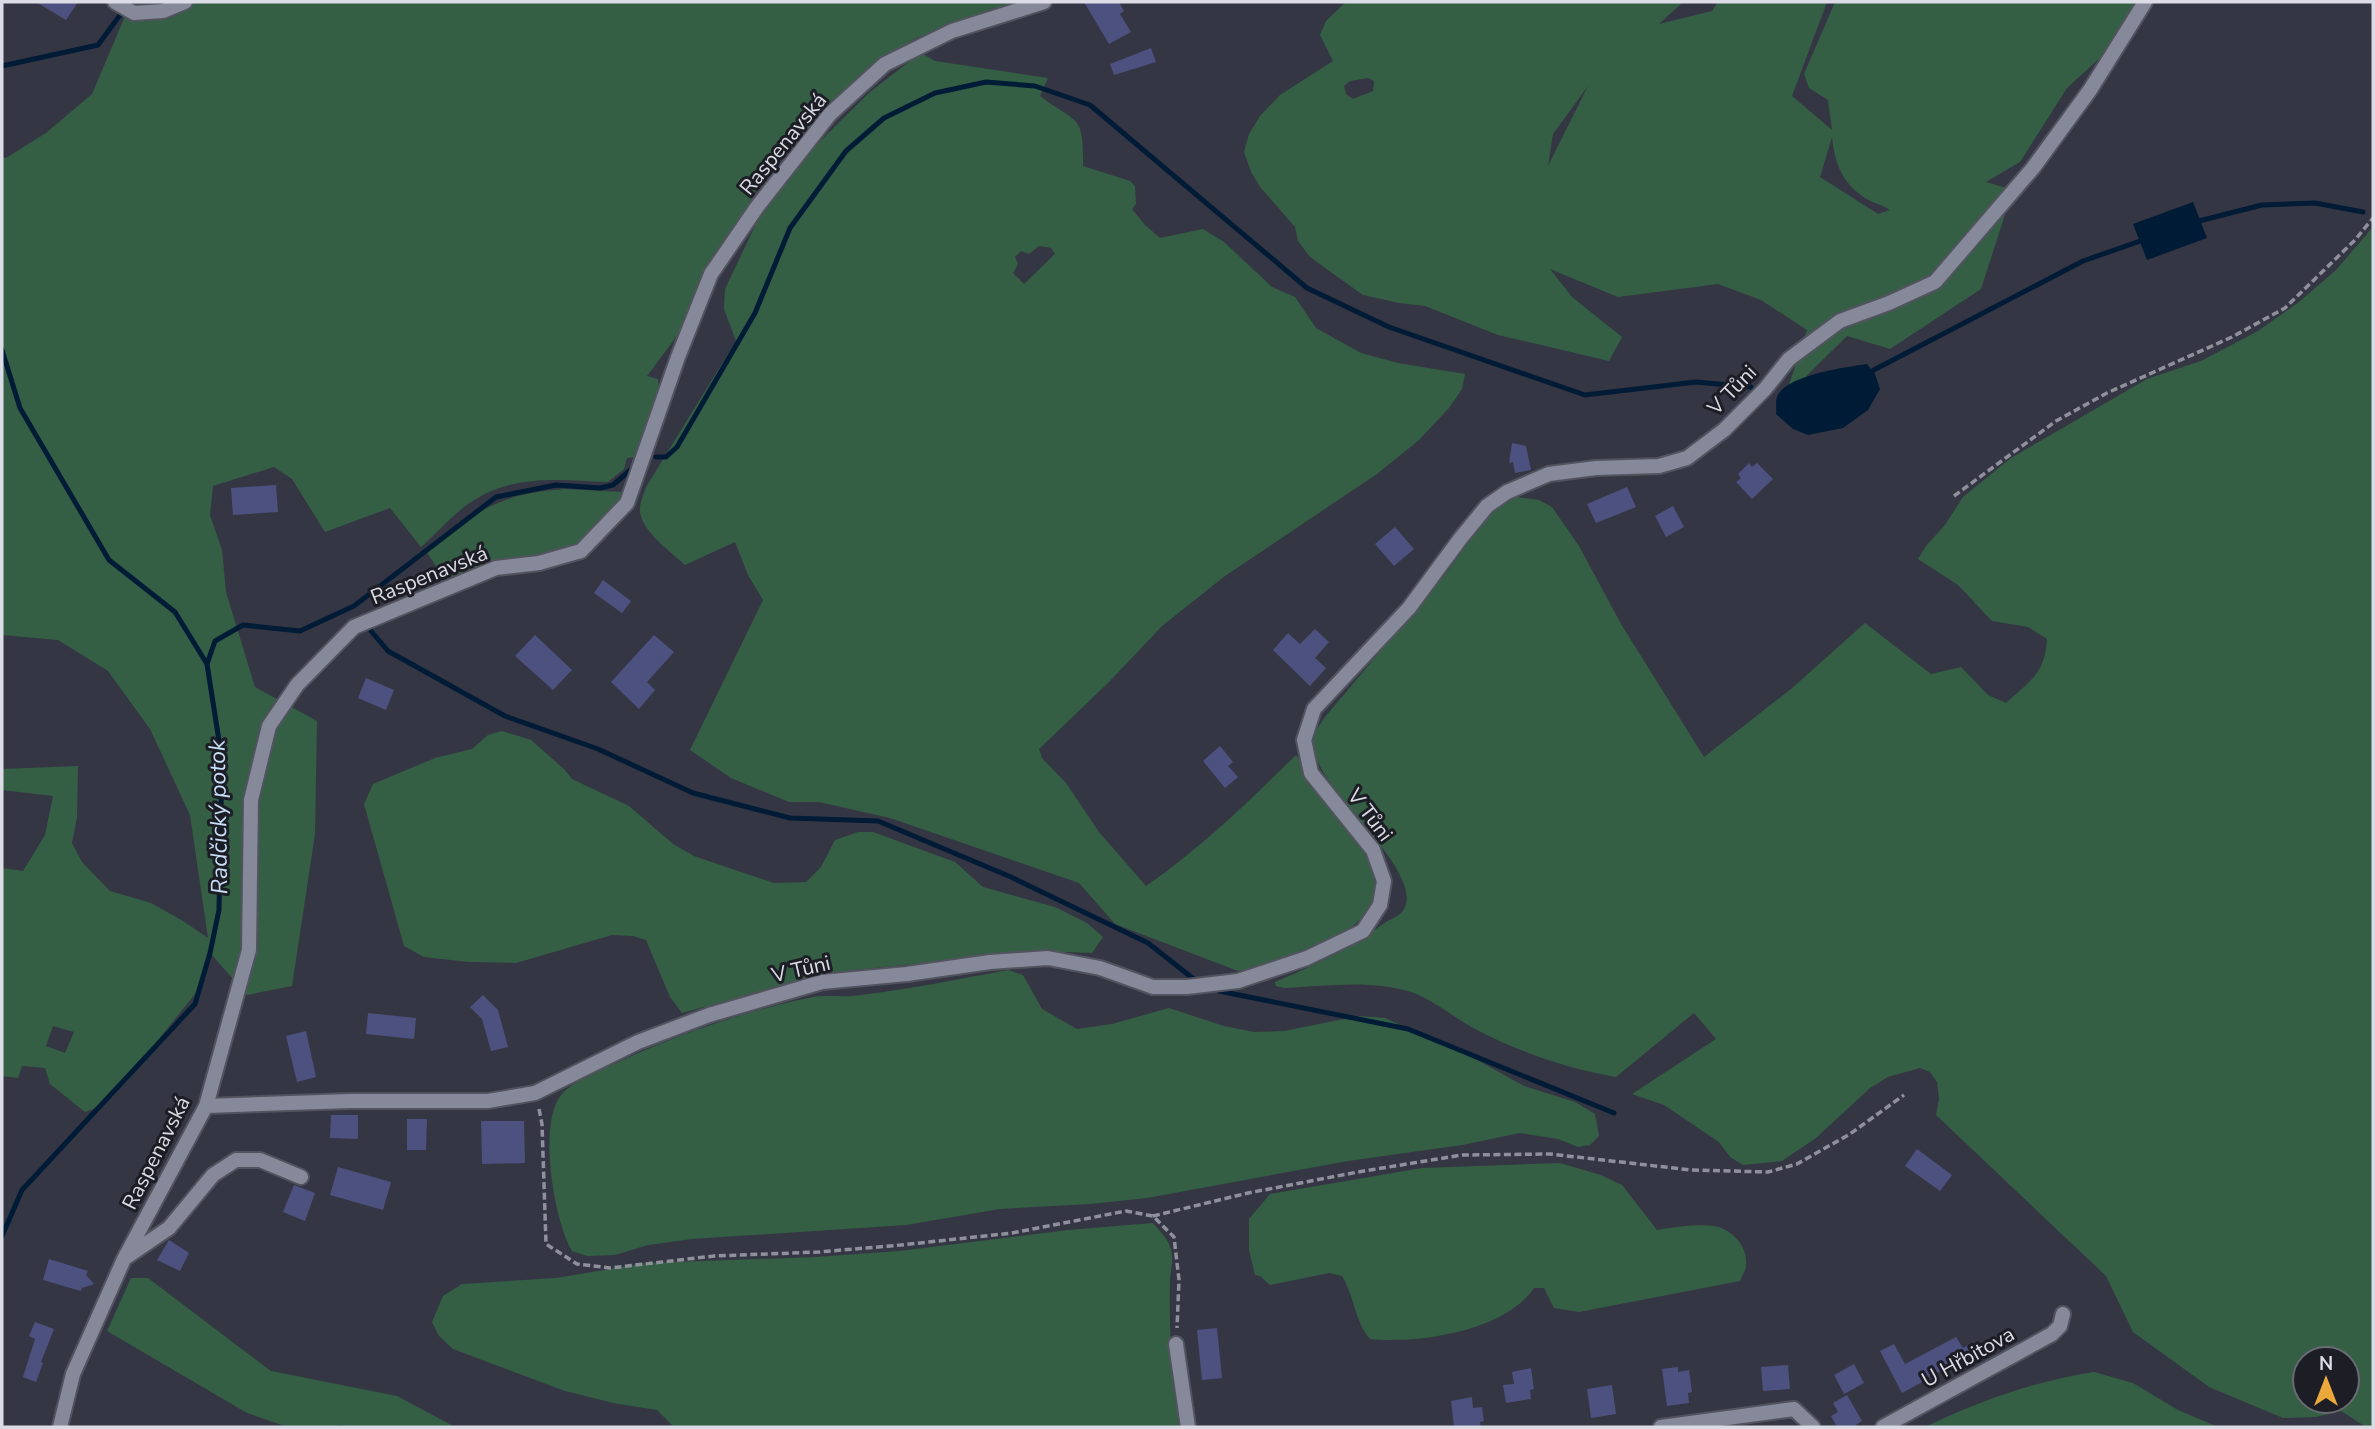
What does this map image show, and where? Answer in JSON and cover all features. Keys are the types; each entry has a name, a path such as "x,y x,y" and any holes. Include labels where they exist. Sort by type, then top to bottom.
{"street":[{"path":"115,2 134,13 163,11 185,2"},
{"name":"Raspenavská","path":"60,1427 74,1374 124,1259 206,1106 249,950 250,800 269,726 297,685 354,627 496,568 539,563 581,551 627,503 678,357 711,274 757,207 831,114 885,64 952,31 1044,2"},
{"name":"V Tůni","path":"206,1106 350,1101 488,1101 535,1093 650,1037 709,1015 822,982 907,974 990,962 1048,958 1100,968 1153,987 1187,988 1238,981 1307,958 1363,931 1380,905 1384,881 1373,850 1311,773 1304,740 1314,709 1409,608 1488,506 1507,492 1549,474 1596,468 1659,466 1687,458 1724,430 1765,389 1788,359 1840,321 1935,282 2033,169 2090,90 2145,2"},
{"name":"Raspenavská","path":"124,1259 169,1227 213,1175 236,1160 260,1160 300,1177"},
{"name":"U Hřbitova","path":"1882,1427 2052,1334 2060,1326 2063,1314"},
{"path":"1176,1344 1188,1427"},
{"path":"1661,1427 1794,1409 1813,1427"}],"path":[{"path":"1954,496 2066,416 2106,393 2232,337 2285,308 2373,218"},
{"path":"535,1093 542,1124 546,1244 577,1264 610,1268 715,1256 860,1249 1012,1233 1126,1211 1153,1216 1272,1188 1462,1155 1550,1154 1691,1170 1768,1172 1797,1164 1850,1134 1903,1095"},
{"path":"1153,1216 1174,1237 1179,1280 1176,1344"}],"green space":[{"path":"131,2 1016,2 916,38 844,90 788,150 756,189 706,297 647,376 658,379 659,392 638,457 627,458 624,469 608,482 539,480 506,486 467,505 421,547 390,508 325,532 292,479 274,467 213,486 210,515 222,550 226,592 255,687 317,721 315,834 292,986 247,995 211,954 195,994 114,1095 99,1107 85,1112 50,1084 45,1068 22,1066 18,1078 2,1076 2,868 23,871 45,835 53,796 2,790 2,769 78,766 77,817 72,843 82,862 110,891 151,903 208,938 190,815 150,729 108,671 58,640 2,635 2,157 6,158 46,133 92,94","holes":["53,1026 74,1032 65,1053 46,1046"]},
{"path":"1346,2 1683,2 1659,24 1712,11 1718,2 1827,2 1792,96 1832,130 1828,100 1809,88 1804,74 1835,2 2136,2 2103,55 2067,88 2020,162 1986,182 2013,190 1981,289 1890,349 1847,336 1785,397 1807,330 1761,300 1718,284 1618,297 1550,269 1572,297 1622,337 1609,361 1498,335 1425,306 1363,295 1310,257 1298,241 1295,227 1261,188 1251,172 1244,152 1249,134 1260,116 1280,95 1333,61 1320,35 1326,21","holes":["1368,78 1374,81 1373,91 1353,99 1346,94 1344,86 1350,81","1588,86 1548,166 1553,134","1832,137 1837,164 1845,179 1865,198 1890,210 1878,214 1820,177"]},
{"path":"923,54 935,61 1048,78 1040,96 1070,116 1080,128 1083,166 1130,181 1135,186 1136,204 1132,209 1160,238 1203,229 1224,242 1272,287 1295,297 1316,328 1361,353 1398,363 1465,374 1462,389 1449,408 1419,440 1377,474 1225,576 1162,626 1109,682 1039,749 1042,758 1066,783 1099,832 1146,886 1205,840 1296,755 1325,799 1373,858 1378,889 1366,914 1347,931 1311,951 1274,965 1238,971 1115,924 1079,883 890,818 819,802 789,802 731,778 690,750 763,600 748,575 735,542 685,565 650,532 641,517 642,498 646,487 736,341 724,309 725,289 765,205 813,148 870,92","holes":["1039,246 1051,248 1055,254 1024,284 1013,273 1018,264 1015,257 1021,251 1029,254"]},
{"path":"2373,227 2373,1427 2366,1427 2347,1415 2361,1415 2361,1345 2291,1345 2291,1415 2324,1415 2283,1418 2209,1387 2133,1332 2106,1276 1936,1115 1939,1099 1937,1082 1930,1072 1920,1068 1888,1077 1870,1088 1816,1138 1782,1161 1743,1165 1730,1157 1719,1142 1664,1105 1632,1094 1716,1039 1694,1013 1616,1077 1563,1065 1495,1039 1414,993 1366,985 1276,986 1275,982 1357,942 1401,913 1407,897 1402,878 1319,764 1313,746 1314,738 1325,717 1447,572 1488,515 1510,496 1539,500 1552,507 1579,546 1621,624 1704,757 1791,689 1865,623 1931,674 1961,667 1988,695 2006,703 2035,676 2043,661 2047,639 2028,627 1992,621 1958,585 1918,559 1926,546 1945,525 1963,497 2011,458 2147,379 2201,361 2258,331 2299,302 2336,270"},
{"path":"565,489 623,492 610,516 596,531 580,544 561,553 505,562 445,580 426,551 489,507 522,495"},
{"path":"502,731 531,740 572,779 629,806 673,844 694,856 774,883 806,882 821,867 835,840 858,832 873,832 955,862 983,887 1055,907 1087,923 1103,937 1092,953 1036,951 827,973 682,1013 670,997 646,940 633,936 612,935 516,963 424,957 404,946 364,804 373,784 435,758 472,749 488,735"},
{"path":"1008,970 1023,975 1042,1009 1077,1029 1112,1024 1169,1008 1224,1026 1254,1032 1284,1031 1359,1016 1385,1018 1479,1061 1524,1086 1575,1102 1595,1114 1599,1136 1590,1145 1578,1147 1558,1139 1520,1133 1147,1198 1000,1209 906,1225 692,1239 648,1245 615,1255 587,1256 572,1251 565,1237 554,1196 549,1148 550,1126 555,1108 562,1094 575,1083 671,1039 762,1009 814,997 880,993"},
{"path":"1560,1163 1601,1175 1622,1185 1657,1230 1699,1225 1726,1230 1737,1239 1746,1258 1746,1267 1740,1281 1579,1312 1554,1308 1544,1288 1534,1288 1521,1303 1503,1315 1460,1332 1390,1340 1370,1339 1361,1325 1342,1276 1329,1273 1270,1285 1255,1275 1249,1250 1249,1219 1270,1194 1422,1168"},
{"path":"1153,1223 1168,1242 1172,1255 1172,1355 1175,1392 1182,1427 674,1427 657,1410 565,1391 453,1349 439,1336 432,1322 443,1296 462,1284 556,1278 646,1263 899,1251 1068,1230"},
{"path":"131,1278 148,1278 271,1371 397,1396 455,1427 288,1427 247,1413 107,1331"},
{"path":"2094,1372 2133,1383 2178,1410 2218,1427 1925,1427 2008,1393"}],"water":[{"path":"2193,202 2207,238 2147,260 2133,224"},
{"path":"1867,364 1875,374 1880,389 1868,410 1843,428 1808,435 1793,429 1776,414 1777,397 1782,389 1792,383 1817,373"}],"building":[{"path":"36,2 78,2 66,20"},
{"path":"1084,2 1119,2 1124,11 1120,14 1131,32 1109,44"},
{"path":"1151,48 1156,62 1114,75 1110,64"},
{"path":"1512,443 1526,446 1531,470 1515,473 1513,462 1509,463"},
{"path":"1749,463 1752,467 1757,463 1773,479 1752,499 1736,482 1741,478 1738,474"},
{"path":"276,485 278,512 233,515 231,488"},
{"path":"1627,487 1636,507 1596,523 1587,504"},
{"path":"1673,506 1684,527 1666,537 1655,516"},
{"path":"1395,527 1414,549 1394,566 1375,544"},
{"path":"603,580 631,601 622,613 594,593"},
{"path":"1315,629 1329,642 1315,658 1326,668 1310,686 1273,650 1288,633 1300,644"},
{"path":"535,635 572,670 553,690 515,656"},
{"path":"654,635 674,652 647,682 655,690 639,709 611,682"},
{"path":"366,678 394,690 386,710 358,698"},
{"path":"1220,746 1233,762 1228,766 1238,777 1225,788 1203,761"},
{"path":"483,995 498,1010 508,1047 491,1051 482,1019 470,1007"},
{"path":"368,1013 416,1018 414,1039 366,1034"},
{"path":"306,1031 316,1077 297,1082 286,1036"},
{"path":"331,1115 358,1115 358,1139 330,1138"},
{"path":"407,1119 427,1119 426,1150 407,1150"},
{"path":"481,1121 524,1121 525,1163 482,1164"},
{"path":"1917,1149 1952,1175 1940,1191 1905,1166"},
{"path":"338,1167 391,1182 383,1210 330,1195"},
{"path":"294,1185 315,1193 305,1221 283,1212"},
{"path":"169,1240 189,1253 180,1271 157,1260"},
{"path":"49,1259 88,1271 86,1275 94,1284 82,1288 81,1291 43,1280"},
{"path":"35,1322 54,1329 36,1382 23,1377 35,1339 29,1336"},
{"path":"1217,1328 1222,1378 1202,1380 1197,1330"},
{"path":"1956,1337 1963,1348 1972,1343 1981,1359 1961,1371 1957,1364 1902,1393 1880,1351 1894,1344 1905,1364"},
{"path":"1854,1364 1864,1383 1844,1394 1834,1375"},
{"path":"1788,1365 1790,1389 1763,1391 1761,1367"},
{"path":"1678,1367 1678,1372 1689,1370 1692,1392 1688,1393 1689,1403 1667,1406 1662,1369"},
{"path":"1531,1368 1534,1389 1530,1390 1531,1399 1506,1403 1503,1385 1514,1384 1512,1372"},
{"path":"1612,1385 1616,1414 1591,1418 1587,1389"},
{"path":"1847,1395 1862,1421 1853,1427 1837,1427 1831,1416 1838,1412 1833,1403"},
{"path":"1472,1397 1473,1408 1482,1407 1484,1421 1480,1422 1481,1427 1454,1427 1451,1401"}],"waterway":[{"name":"Radčický potok","path":"2,66 98,45 120,15"},
{"path":"656,457 666,457 677,447 755,313 790,228 846,151 884,118 935,93 986,82 1035,86 1090,105 1307,288 1389,327 1585,395 1696,382 1751,387"},
{"path":"2195,222 2262,205 2315,203 2363,212"},
{"path":"1868,373 2083,261 2146,239"},
{"name":"Radčický potok","path":"2,350 20,408 109,560 175,612 207,664 222,760 219,910 195,1004 22,1190 2,1236"},
{"path":"207,664 215,641 243,625 300,631 354,606 496,497 556,485 600,488 613,485 635,466"},
{"path":"371,631 388,651 505,716 598,749 693,793 790,818 878,821 1011,877 1148,943 1195,980"},
{"path":"1219,991 1408,1029 1614,1113"}]}
